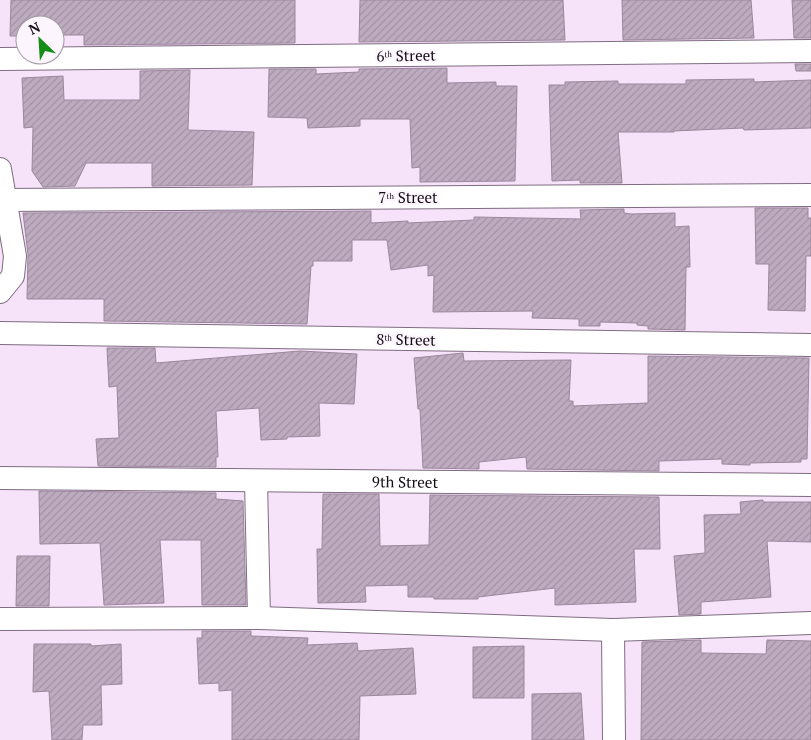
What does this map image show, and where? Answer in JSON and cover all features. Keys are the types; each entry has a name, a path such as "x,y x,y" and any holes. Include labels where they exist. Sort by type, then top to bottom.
{"street":[{"name":"6ᵗʰ Street","path":"0,59 811,51"},
{"path":"0,169 3,200 15,256 13,276 0,292"},
{"name":"7ᵗʰ Street","path":"3,200 811,195"},
{"name":"8ᵗʰ Street","path":"0,333 811,346"},
{"name":"9th Street","path":"0,478 580,481 811,485"},
{"path":"256,480 259,618"},
{"path":"0,619 259,618 613,630 811,622"},
{"path":"613,630 614,740"}],"building":[{"path":"11,0 295,0 295,43 84,45 84,35 65,35 65,15 15,15 15,36 10,36"},
{"path":"360,0 563,0 565,40 359,42"},
{"path":"622,0 751,0 754,38 623,40"},
{"path":"792,0 811,0 811,38 794,38"},
{"path":"795,64 811,64 811,71 796,71"},
{"path":"447,68 447,83 496,82 496,86 517,86 515,181 420,182 420,167 412,168 410,119 360,119 360,126 308,128 307,118 268,117 269,69 316,69 316,74 359,72 359,69"},
{"path":"190,70 188,130 254,132 252,185 152,186 152,163 86,163 75,186 43,187 32,171 33,127 24,128 22,78 63,76 64,100 140,100 140,71"},
{"path":"754,79 754,82 811,80 811,128 618,132 622,183 580,183 580,180 552,181 549,85 565,85 565,82 618,81 618,84 686,84 686,80"},
{"path":"755,208 808,208 808,218 811,218 811,256 806,256 805,311 768,310 769,264 756,264"},
{"path":"624,209 624,213 631,214 675,213 675,227 689,226 690,267 686,267 685,330 648,329 648,326 637,325 637,323 600,322 600,326 579,326 579,319 532,318 533,311 433,312 434,275 428,276 428,265 391,270 387,240 352,240 352,261 313,261 313,266 311,266 307,324 104,321 104,299 27,299 28,254 23,213 371,211 371,223 408,221 408,223 474,220 474,217 581,219 580,210"},
{"path":"107,348 155,348 156,363 300,351 357,354 354,404 319,403 320,436 287,437 287,439 261,440 259,408 216,411 218,457 216,457 216,467 98,466 96,439 119,438 117,386 109,387"},
{"path":"463,353 464,361 571,360 569,401 573,401 573,406 648,403 648,356 809,358 807,459 801,459 801,462 750,463 750,465 722,464 722,459 659,461 659,471 527,469 526,457 479,462 479,469 423,468 420,409 418,409 414,358"},
{"path":"39,491 216,493 216,499 243,501 246,605 202,605 201,540 160,540 164,603 104,605 100,543 40,544"},
{"path":"323,494 379,494 380,546 429,545 430,495 659,497 660,549 634,549 636,602 555,605 555,588 478,597 478,599 434,599 434,597 408,597 408,585 365,586 366,602 318,603 317,549 322,549"},
{"path":"763,500 763,502 811,502 811,542 767,541 771,597 701,602 701,614 679,615 674,556 705,553 704,515 741,514 740,502"},
{"path":"17,556 50,556 49,606 16,606"},
{"path":"202,631 251,631 251,636 308,638 307,645 357,643 358,651 413,648 416,694 360,696 359,740 232,740 232,690 219,691 219,683 199,684 197,638 202,638"},
{"path":"701,640 701,653 766,654 767,640 811,641 811,740 641,740 642,642"},
{"path":"34,644 91,644 91,646 121,644 122,684 101,685 102,725 83,725 82,740 52,740 49,691 33,692"},
{"path":"524,646 524,698 473,698 473,647"},
{"path":"581,693 584,740 532,740 532,694"}]}
